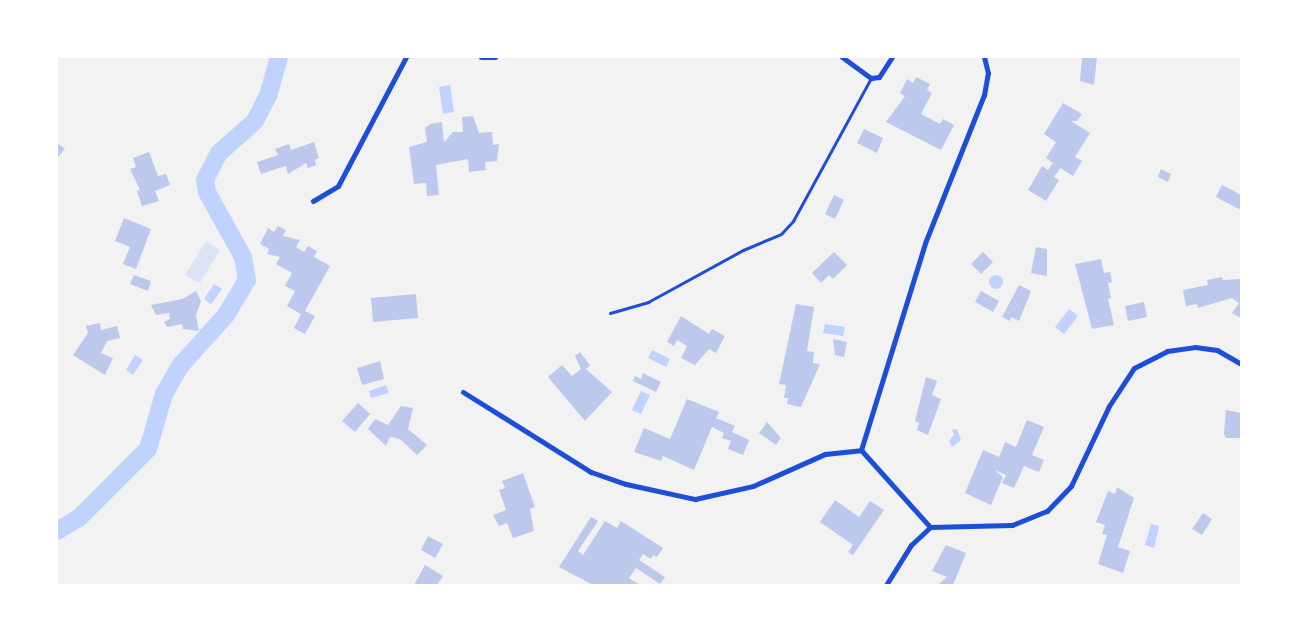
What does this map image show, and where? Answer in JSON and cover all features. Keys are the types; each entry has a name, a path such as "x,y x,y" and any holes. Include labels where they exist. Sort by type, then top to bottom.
{"street":[{"path":"313,201 338,186 406,57"},
{"path":"481,57 495,57"},
{"path":"842,57 871,78 879,77 892,57"},
{"path":"861,450 925,243 984,95 988,73 984,57"},
{"path":"886,585 911,544 930,527 1012,525 1058,503 1082,466 1119,388 1134,368 1148,359 1195,347 1217,350 1241,364"},
{"path":"464,392 591,472 626,484 695,499 753,486 825,454 861,450"},
{"path":"861,450 930,527"}],"lane":[{"path":"610,313 648,302 743,250 781,234 793,221 871,78"}],"shaded area":[{"path":"206,241 220,250 200,283 185,275"}],"water":[{"path":"450,85 454,112 443,114 439,87"},
{"path":"993,275 999,275 1003,282 999,289 993,289 989,285 989,279"},
{"path":"214,284 222,289 211,304 204,299"},
{"path":"1069,309 1078,316 1064,334 1055,327"},
{"path":"825,324 845,327 843,336 823,333"},
{"path":"652,350 670,359 666,367 648,358"},
{"path":"135,355 143,360 133,375 126,370"},
{"path":"386,385 389,393 371,398 369,391"},
{"path":"641,391 650,395 641,414 632,410"},
{"path":"957,429 961,440 952,447 949,441 954,435 952,430"},
{"path":"1151,524 1159,526 1154,548 1145,545"}],"building":[{"path":"1082,57 1097,57 1094,85 1080,81"},
{"path":"916,77 930,84 927,90 932,93 921,114 940,124 943,119 954,125 941,150 886,122 905,96 900,93 907,79 913,83"},
{"path":"1063,103 1082,114 1077,121 1071,121 1090,133 1075,157 1082,161 1073,176 1060,168 1054,177 1059,180 1046,201 1028,190 1042,166 1048,170 1053,163 1046,158 1056,142 1044,134"},
{"path":"473,116 479,133 492,132 493,145 499,144 497,161 485,162 486,170 469,172 468,159 436,165 439,195 427,196 426,183 414,184 409,147 427,142 425,128 430,124 442,122 444,142 453,132 463,132 462,117"},
{"path":"864,129 883,138 877,153 857,143"},
{"path":"314,142 319,158 315,160 316,165 308,168 306,163 288,174 286,166 261,174 257,162 278,155 275,149 289,144 291,150"},
{"path":"57,143 65,149 57,158"},
{"path":"149,152 158,176 166,174 170,185 155,191 159,201 142,206 137,191 140,190 130,169 136,167 133,158"},
{"path":"1161,169 1171,174 1168,182 1158,177"},
{"path":"1222,185 1241,195 1241,210 1216,197"},
{"path":"834,195 844,200 835,219 825,214"},
{"path":"124,218 151,229 136,269 123,264 130,247 115,241"},
{"path":"278,226 286,230 283,236 300,240 296,247 304,252 308,246 317,251 314,257 330,266 305,311 315,316 305,334 294,328 301,314 287,306 295,291 285,286 292,273 276,264 280,257 267,254 269,249 260,244 268,228 274,232"},
{"path":"1036,247 1047,249 1047,276 1031,273"},
{"path":"834,252 847,265 833,279 829,275 821,283 812,273"},
{"path":"983,252 993,262 981,274 971,264"},
{"path":"1101,259 1104,273 1110,272 1112,282 1108,283 1111,298 1108,299 1114,325 1092,329 1075,264"},
{"path":"134,275 151,281 148,291 130,284"},
{"path":"1222,277 1223,280 1241,279 1241,318 1232,313 1239,303 1232,298 1198,308 1197,304 1186,306 1183,290 1208,285 1207,280"},
{"path":"1019,285 1031,291 1019,321 1011,317 1010,321 1002,317"},
{"path":"196,291 201,301 196,315 199,331 183,329 182,324 167,327 164,322 170,319 169,313 156,315 151,305 182,299"},
{"path":"981,291 999,301 993,312 975,302"},
{"path":"416,294 418,318 373,322 371,298"},
{"path":"1144,302 1147,317 1128,321 1125,306"},
{"path":"796,304 814,307 807,351 814,352 813,363 820,364 801,407 787,404 788,398 784,398 786,385 779,384"},
{"path":"681,316 709,334 712,329 725,336 716,353 709,349 695,365 681,358 687,346 677,340 674,346 667,342"},
{"path":"100,323 101,330 117,326 120,338 107,341 101,353 113,358 105,375 73,355 88,333 86,326"},
{"path":"833,339 847,342 844,357 835,355"},
{"path":"580,352 590,365 586,369 612,392 585,421 548,377 562,365 572,376 581,369 575,356"},
{"path":"380,361 384,379 362,385 357,368"},
{"path":"643,373 661,382 656,392 633,381 635,376 641,379"},
{"path":"926,377 937,381 932,395 941,399 928,435 917,430 919,423 915,421"},
{"path":"687,399 719,412 716,418 735,426 732,432 749,440 743,455 728,449 731,441 722,438 724,433 712,427 694,470 663,456 661,461 634,452 644,428 670,439"},
{"path":"358,403 370,414 355,432 342,421"},
{"path":"401,406 413,408 408,429 427,445 417,455 400,439 390,437 386,446 368,429 375,419 388,425"},
{"path":"1226,410 1241,413 1241,438 1226,438 1224,434"},
{"path":"1027,420 1044,427 1032,455 1044,460 1039,472 1024,466 1014,488 1002,483 1006,475 995,470 1003,477 991,505 965,493 983,450 999,457 1005,442 1016,447"},
{"path":"767,422 781,438 776,445 759,433"},
{"path":"523,473 535,507 530,509 534,531 513,538 507,523 499,526 493,515 506,510 499,490 505,488 502,481"},
{"path":"1117,487 1134,498 1118,547 1130,551 1123,573 1098,564 1107,535 1102,534 1105,525 1096,522 1108,491 1115,494"},
{"path":"835,500 859,517 870,501 884,510 853,555 848,552 853,545 820,522"},
{"path":"1203,513 1212,519 1202,535 1192,529"},
{"path":"591,517 598,521 578,551 583,555 605,521 617,528 621,521 663,548 657,557 653,555 651,559 643,554 639,560 665,577 660,584 636,568 629,578 640,585 593,585 559,567"},
{"path":"428,536 443,544 435,558 421,550"},
{"path":"946,545 966,553 953,585 938,585 947,577 932,571"},
{"path":"425,565 443,576 437,585 414,585"}],"waterway":[{"path":"57,531 79,518 148,449 164,394 181,365 226,315 247,280 243,257 207,192 205,180 219,153 255,121 268,96 279,57"}]}
